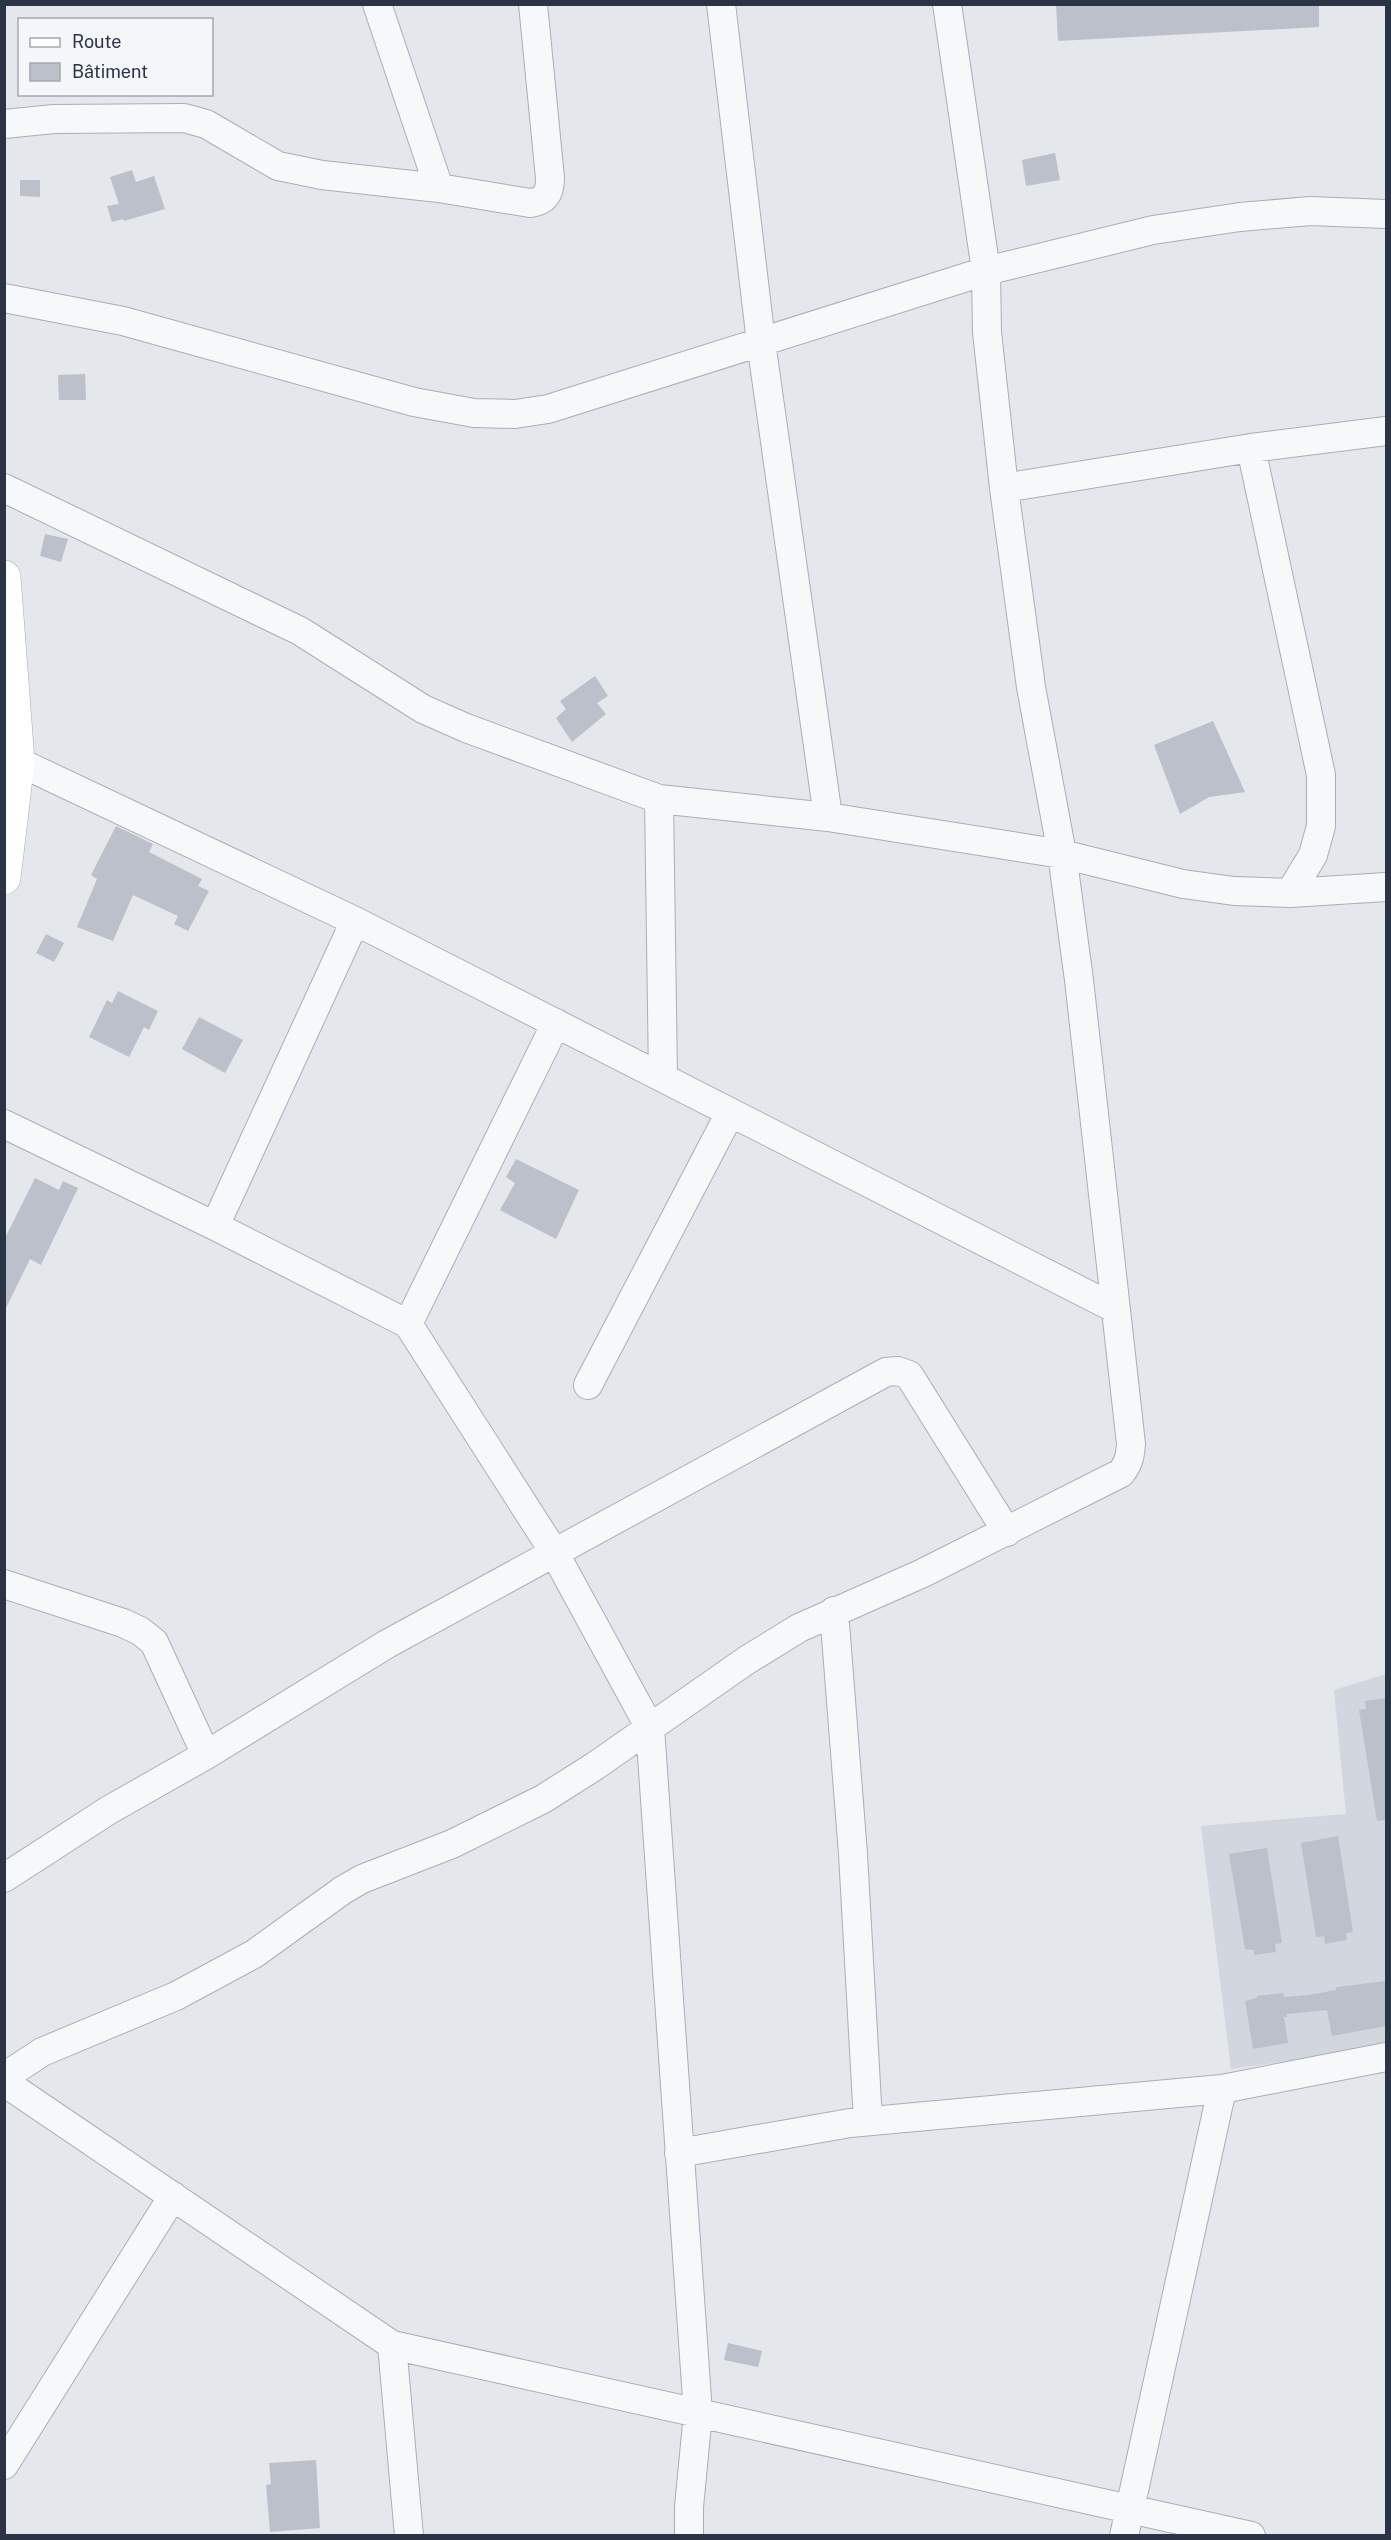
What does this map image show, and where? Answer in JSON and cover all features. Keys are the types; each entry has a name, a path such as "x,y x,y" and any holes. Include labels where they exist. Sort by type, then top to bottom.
{"main road":[{"path":"4,577 11,758 4,878"}],"street":[{"path":"377,4 439,188"},
{"path":"4,124 54,119 184,118 206,124 278,166 322,175 439,188 530,203 539,202 546,197 550,188 550,178 533,4"},
{"path":"721,4 761,342 828,817"},
{"path":"947,4 986,272 987,332 1004,489 1031,687 1062,854 1079,980 1131,1444 1127,1466 1112,1478 1007,1532 923,1573 799,1628 747,1660 543,1799 452,1844 362,1879 254,1953 176,1996 42,2052 4,2080 392,2345 698,2413 1127,2522 1251,2535"},
{"path":"4,298 123,321 414,402 474,413 516,414 548,409 986,272 1153,230 1240,217 1310,211 1386,214"},
{"path":"1004,489 1251,448 1386,431"},
{"path":"1251,448 1322,775 1321,826 1313,855 1290,893"},
{"path":"4,488 300,631 423,709 466,728 659,799 828,817 1062,854 1183,884 1234,891 1290,893 1386,887"},
{"path":"11,758 355,921 1116,1309"},
{"path":"659,799 663,1078"},
{"path":"215,1226 355,921"},
{"path":"408,1323 556,1023"},
{"path":"588,1385 730,1113"},
{"path":"4,1124 408,1323 554,1552 650,1728 698,2413 689,2507 689,2535"},
{"path":"4,1878 109,1810 206,1755 387,1644 886,1372 898,1371 909,1375 1007,1532"},
{"path":"4,1584 123,1623 140,1631 154,1642 206,1755"},
{"path":"834,1611 853,1854 868,2121"},
{"path":"679,2153 868,2121 1222,2089 1386,2057"},
{"path":"1127,2522 1222,2089"},
{"path":"4,2465 173,2196"},
{"path":"392,2345 409,2535"}],"shaded area":[{"path":"1386,1674 1386,2047 1231,2069 1201,1826 1346,1814 1334,1690"}],"building":[{"path":"1056,4 1319,4 1319,27 1058,41"},
{"path":"1055,153 1060,180 1026,186 1022,160"},
{"path":"132,170 136,182 154,176 165,209 124,221 123,219 112,222 107,206 119,204 110,177"},
{"path":"20,180 40,180 40,197 20,196"},
{"path":"85,374 86,400 59,400 58,375"},
{"path":"45,534 68,539 61,562 40,556"},
{"path":"595,676 608,696 597,703 606,714 572,742 556,718 566,709 560,701"},
{"path":"1213,721 1245,792 1209,797 1180,814 1154,745"},
{"path":"116,826 153,844 149,852 202,879 198,886 209,891 188,931 174,924 178,916 133,895 113,941 77,927 97,879 91,875"},
{"path":"46,934 64,943 54,962 36,953"},
{"path":"118,991 158,1011 149,1030 144,1027 129,1057 89,1037 107,1000 112,1003"},
{"path":"199,1017 243,1040 225,1073 182,1049"},
{"path":"516,1159 579,1190 556,1239 500,1210 515,1183 506,1177"},
{"path":"35,1178 59,1190 63,1181 78,1188 41,1265 30,1259 4,1312 4,1240"},
{"path":"1386,1698 1386,1820 1377,1821 1359,1710 1366,1709 1365,1701"},
{"path":"1338,1836 1353,1932 1346,1933 1347,1940 1325,1944 1324,1936 1316,1937 1301,1843"},
{"path":"1267,1848 1282,1943 1275,1944 1276,1952 1254,1955 1254,1950 1245,1949 1229,1854"},
{"path":"1386,1981 1386,2026 1332,2036 1327,2010 1287,2014 1287,2017 1284,2017 1288,2043 1253,2049 1245,2001 1257,1998 1257,1996 1283,1993 1284,1997 1309,1995 1336,1990 1336,1987"},
{"path":"728,2343 762,2351 758,2367 724,2360"},
{"path":"316,2460 320,2528 270,2532 266,2485 271,2484 269,2463"}]}
